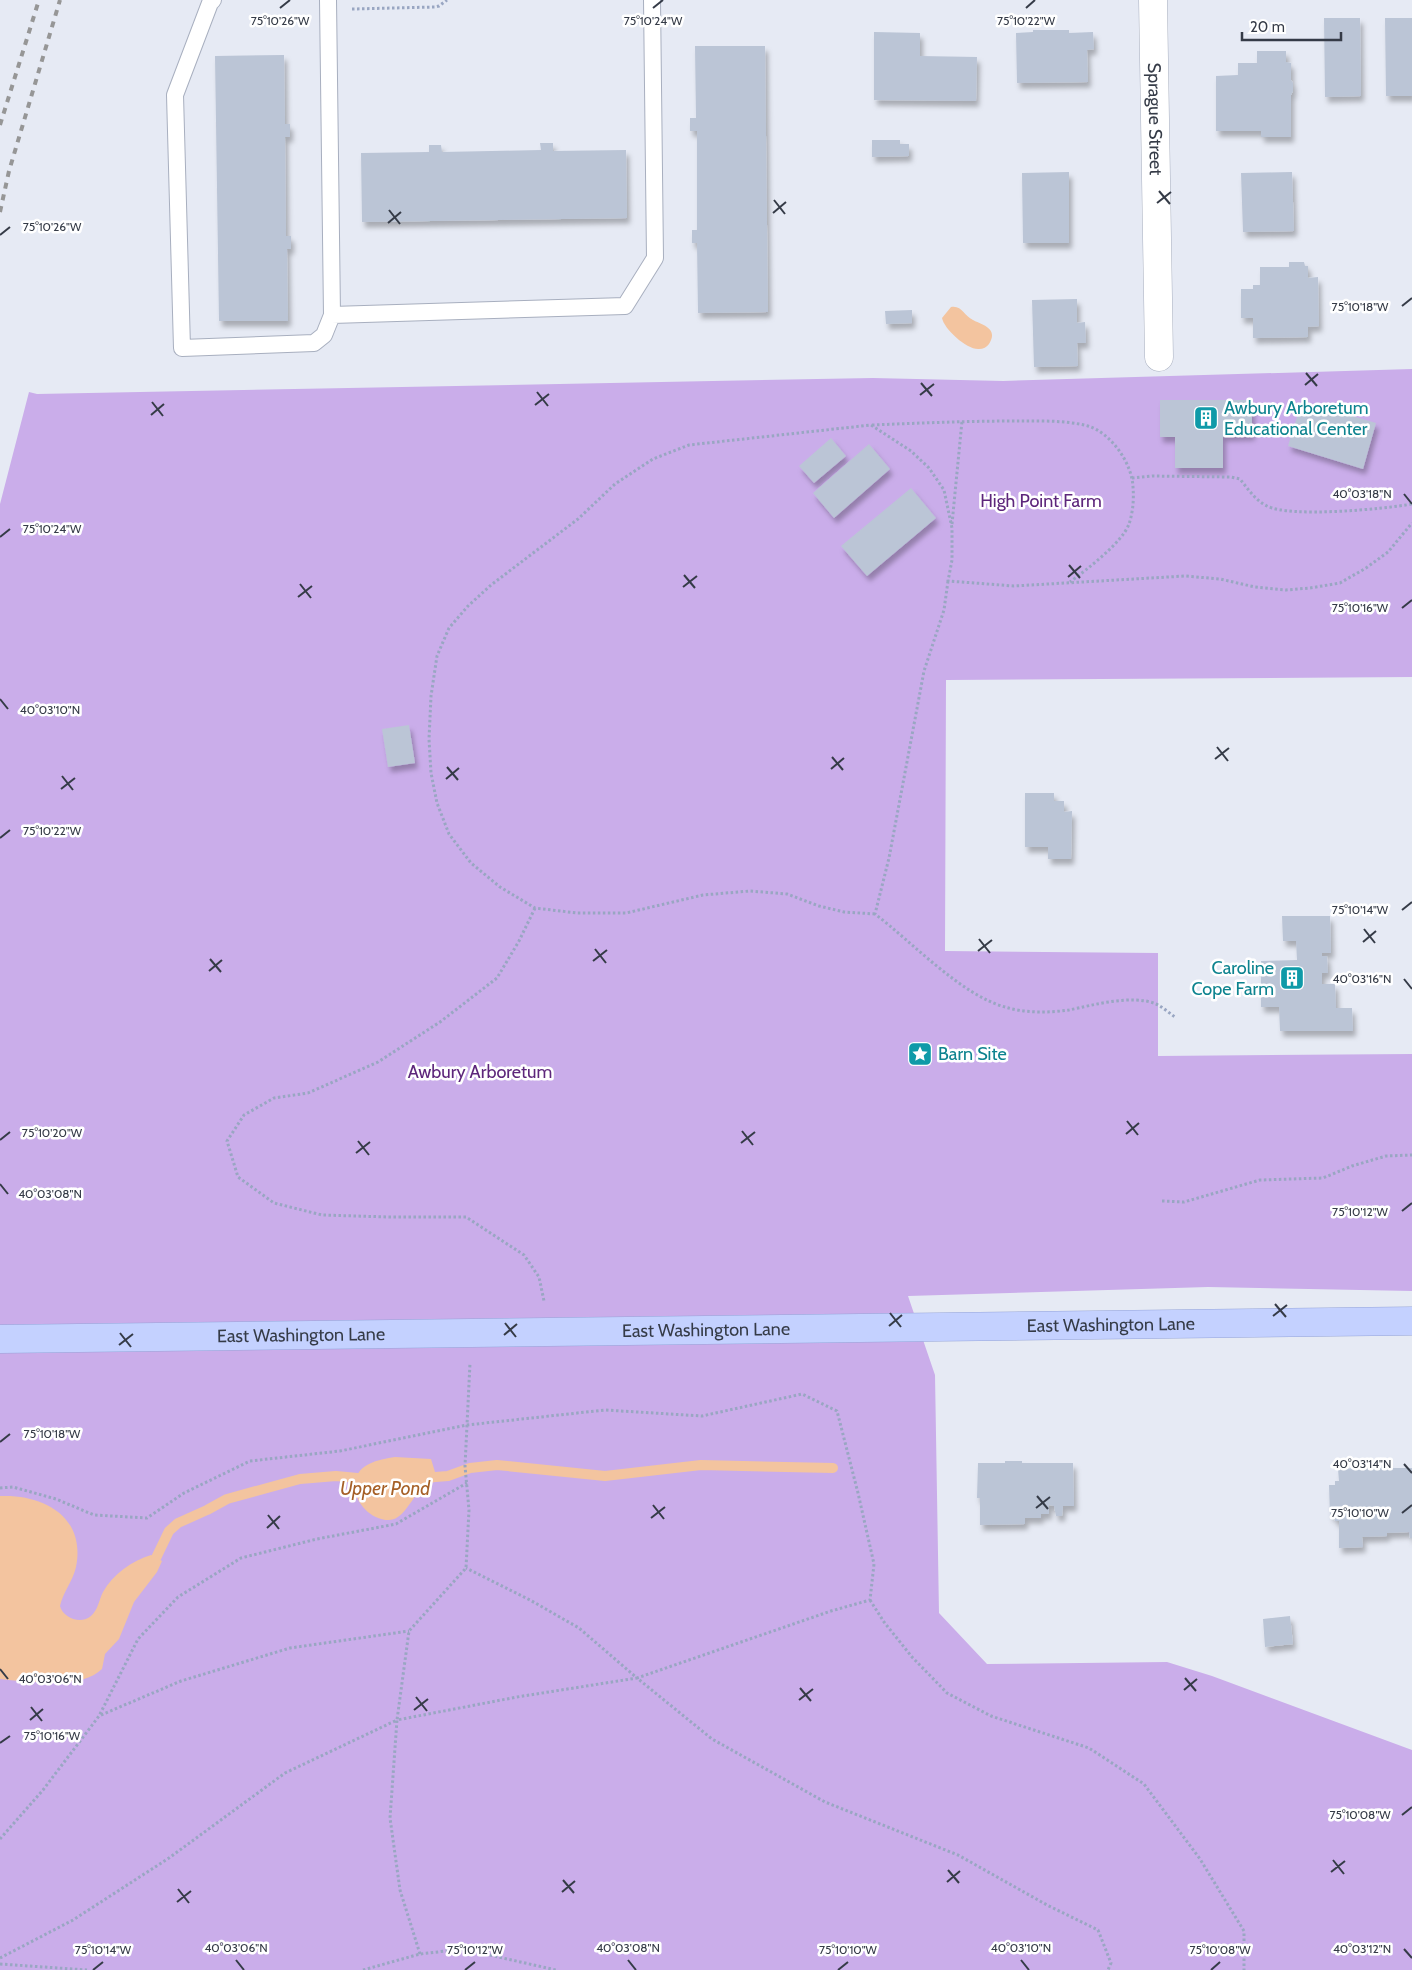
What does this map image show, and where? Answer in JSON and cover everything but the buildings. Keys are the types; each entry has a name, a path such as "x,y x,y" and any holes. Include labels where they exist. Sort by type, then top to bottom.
{"main road":[{"name":"East Washington Lane","path":"0,1339 1412,1321"}],"street":[{"name":"Sprague Street","path":"1153,0 1159,357"}],"lane":[{"path":"213,0 210,2 175,95 182,348 314,343 324,335 332,315 328,5"},
{"path":"332,315 625,306 655,258 652,0"}],"path":[{"path":"328,5 435,7 447,0"},
{"path":"875,914 889,858 924,671 944,610 952,560 952,528 962,421"},
{"path":"1070,582 1095,563 1128,525 1134,499 1132,478 1116,448 1104,435 1089,426 1051,421 962,421 872,425 688,445 653,459 615,484 578,519 491,585 468,606 449,628 438,656 430,696 431,764 437,803 449,834 471,863 500,887 535,908 577,913 626,912 703,895 750,891 786,894 819,906 844,912 875,914 954,980 976,994 1004,1007 1034,1012 1067,1010 1101,1002 1132,1000 1155,1004 1175,1017"},
{"path":"872,425 911,451 929,468 944,490 952,528"},
{"path":"1132,478 1152,476 1231,477 1240,479 1255,498 1267,506 1284,512 1379,509 1412,504"},
{"path":"948,581 1014,586 1185,576 1220,579 1255,587 1286,590 1310,588 1340,583 1366,568 1388,552 1412,523"},
{"path":"535,908 519,941 497,978 440,1022 378,1062 308,1093 274,1098 244,1115 227,1141 238,1177 274,1203 322,1214 389,1217 466,1217 524,1255 539,1277 550,1331"},
{"path":"1162,1200 1184,1202 1260,1180 1323,1178 1352,1166 1386,1156 1412,1155"},
{"path":"420,1954 400,1890 390,1818 397,1720 409,1632 466,1568 469,1510 465,1466 466,1426 472,1333"},
{"path":"0,1488 13,1487 56,1498 94,1515 147,1518 184,1493 250,1461 340,1451 466,1426 605,1410 702,1416 802,1394 837,1411 874,1564 870,1600 884,1622 912,1657 947,1693 991,1716 1089,1748 1144,1784 1200,1859 1244,1931 1244,1970"},
{"path":"0,1839 43,1790 99,1716 138,1639 178,1596 242,1558 317,1539 396,1524 467,1483"},
{"path":"466,1568 530,1600 579,1628 712,1739 825,1802 958,1855 1047,1906 1098,1930 1111,1964 1108,1970"},
{"path":"0,1958 73,1920 169,1858 285,1772 397,1720 517,1697 637,1678 830,1611 870,1600"},
{"path":"99,1716 181,1681 290,1648 409,1632"},
{"path":"363,1970 420,1954 463,1950 556,1970"},
{"path":"0,1964 86,1970"}],"green space":[{"name":"Awbury Arboretum","path":"1412,369 1412,677 946,680 945,951 1158,953 1158,1056 1412,1054 1412,1291 1208,1287 908,1296 935,1375 939,1613 987,1664 1167,1662 1212,1676 1412,1750 1412,1970 0,1970 0,504 29,392 37,394 873,378 1003,381"}],"water":[{"path":"951,307 960,309 970,318 991,331 992,339 987,346 980,349 968,346 951,333 942,318"},
{"name":"Upper Pond","path":"395,1457 431,1459 435,1472 435,1482 422,1488 401,1514 389,1520 379,1518 362,1506 357,1498 355,1488 356,1479 360,1471 369,1464"},
{"path":"0,1496 16,1496 46,1504 68,1522 75,1535 77,1550 76,1567 73,1577 60,1606 68,1617 82,1620 91,1616 107,1585 130,1565 151,1555 162,1561 157,1572 134,1602 119,1639 105,1654 102,1669 96,1674 74,1681 31,1682 0,1679"}],"waterway":[{"path":"423,1478 448,1476 470,1468 497,1465 605,1476 701,1465 833,1468"},
{"path":"156,1558 169,1531 178,1523 227,1499 300,1479 336,1476 368,1479"}],"railway":[{"path":"0,125 39,0"},
{"path":"0,212 9,171 60,0"}],"place":[{"name":"Awbury Arboretum Educational Center","path":"1206,418"},
{"name":"Caroline Cope Farm","path":"1292,978"},
{"name":"Barn Site","path":"920,1054"}],"park label":[{"name":"High Point Farm","path":"1041,501"}]}
